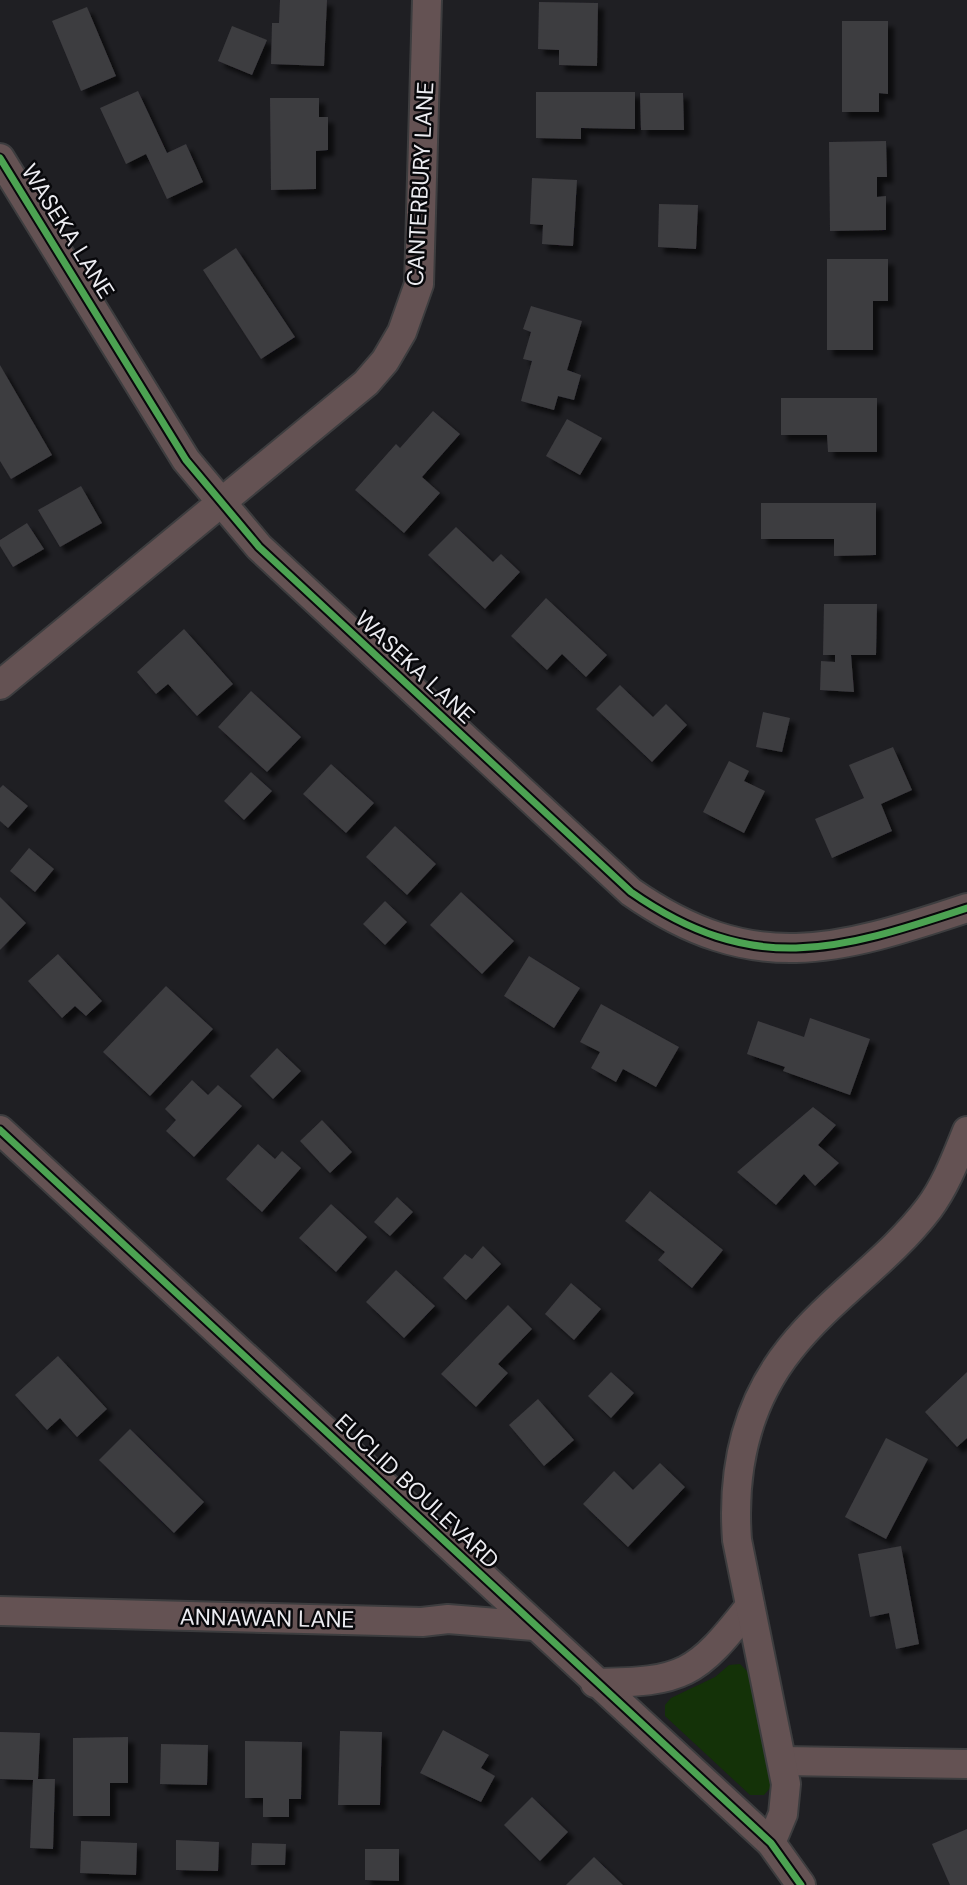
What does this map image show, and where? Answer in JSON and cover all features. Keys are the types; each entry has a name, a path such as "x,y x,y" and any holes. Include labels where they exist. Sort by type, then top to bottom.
{"street":[{"name":"CANTERBURY LANE","path":"0,685 366,383 385,361 402,332 419,284 427,0"},
{"name":"WASEKA LANE","path":"0,158 186,460 259,547 599,865 654,908 714,936 747,944 808,949 875,938 967,908"},
{"name":"EUCLID BOULEVARD","path":"0,1130 771,1843 801,1885"},
{"path":"771,1843 783,1814 786,1784 737,1540 734,1507 738,1464 747,1427 765,1387 804,1334 910,1232 930,1206 951,1172 967,1131"},
{"path":"595,1683 646,1682 692,1669 715,1650 750,1606"},
{"name":"ANNAWAN LANE","path":"0,1611 422,1622 448,1619 534,1626"},
{"path":"783,1761 967,1764"}],"green space":[{"path":"740,1664 748,1672 771,1779 771,1787 764,1795 750,1795 665,1716 665,1705 671,1698 715,1677 729,1665"}],"building":[{"path":"280,0 327,0 324,66 271,64 272,23 279,23"},
{"path":"539,2 598,3 597,66 559,65 559,50 538,49"},
{"path":"87,7 116,76 81,91 52,21"},
{"path":"842,21 888,21 888,94 879,93 879,112 842,112"},
{"path":"232,26 267,40 252,75 218,61"},
{"path":"138,91 167,153 186,144 203,182 167,199 146,154 126,164 100,108"},
{"path":"536,92 635,92 635,129 581,128 581,139 536,138"},
{"path":"640,93 683,93 684,130 641,130"},
{"path":"270,98 319,98 319,117 328,117 328,150 316,151 316,189 271,190"},
{"path":"886,141 887,177 877,177 877,197 886,196 886,230 830,231 829,142"},
{"path":"532,178 577,180 573,246 542,244 543,225 530,224"},
{"path":"659,204 698,205 696,249 658,247"},
{"path":"236,248 295,337 261,359 203,270"},
{"path":"827,259 888,259 888,301 873,301 873,350 827,350"},
{"path":"531,306 582,321 567,370 581,375 574,400 558,396 554,410 521,401 532,361 523,359 531,332 523,329"},
{"path":"0,365 52,455 11,479 0,461"},
{"path":"781,398 877,398 877,452 828,452 827,435 781,435"},
{"path":"433,411 460,434 422,477 440,493 404,533 355,490 396,444 400,448"},
{"path":"567,419 602,438 580,475 546,456"},
{"path":"81,486 102,523 60,547 38,510"},
{"path":"761,503 876,503 876,555 834,556 834,539 761,539"},
{"path":"27,523 44,549 13,567 0,546 0,540"},
{"path":"456,527 493,562 501,554 520,572 485,609 428,555"},
{"path":"546,598 607,655 586,677 562,654 547,670 511,636"},
{"path":"824,604 877,604 876,655 851,655 854,692 820,690 821,661 835,662 835,655 823,655"},
{"path":"184,629 233,684 197,716 168,684 156,694 137,672"},
{"path":"620,685 653,717 666,704 687,725 652,762 596,709"},
{"path":"251,691 301,737 267,772 218,727"},
{"path":"763,712 790,718 782,752 756,747"},
{"path":"893,747 912,790 881,804 892,831 832,858 815,819 864,798 849,765"},
{"path":"729,761 749,771 744,781 765,791 744,833 703,812"},
{"path":"331,764 374,803 346,833 303,794"},
{"path":"251,772 272,791 244,820 224,801"},
{"path":"3,785 28,806 8,828 0,821 0,788"},
{"path":"395,826 436,864 407,895 366,857"},
{"path":"29,848 54,869 35,892 10,871"},
{"path":"461,892 514,941 482,974 430,925"},
{"path":"0,897 26,923 0,950"},
{"path":"385,901 407,922 385,945 363,924"},
{"path":"58,954 102,1001 86,1016 75,1006 62,1018 28,981"},
{"path":"529,956 580,988 554,1028 504,996"},
{"path":"166,986 213,1029 150,1096 103,1052"},
{"path":"601,1004 679,1047 656,1087 623,1069 616,1082 591,1068 600,1052 580,1042"},
{"path":"810,1018 870,1039 850,1095 783,1071 785,1067 747,1054 758,1021 804,1037"},
{"path":"277,1048 301,1071 273,1099 250,1076"},
{"path":"192,1080 208,1095 218,1085 242,1106 194,1157 166,1131 176,1120 165,1109"},
{"path":"813,1107 836,1125 818,1145 839,1163 815,1186 804,1174 776,1205 737,1172"},
{"path":"322,1120 352,1152 330,1173 300,1141"},
{"path":"258,1144 275,1159 282,1151 301,1168 262,1212 226,1179"},
{"path":"650,1191 723,1250 692,1288 658,1260 665,1252 625,1221"},
{"path":"397,1197 413,1212 390,1236 374,1222"},
{"path":"331,1204 367,1237 336,1272 299,1238"},
{"path":"483,1246 501,1264 466,1300 443,1278 465,1254 472,1259"},
{"path":"396,1270 435,1306 404,1338 366,1302"},
{"path":"571,1283 601,1309 574,1340 545,1314"},
{"path":"508,1305 532,1329 498,1364 508,1373 476,1407 441,1374"},
{"path":"58,1356 107,1409 77,1437 60,1418 47,1430 15,1395"},
{"path":"611,1372 634,1393 611,1418 588,1396"},
{"path":"967,1372 967,1438 957,1447 925,1412"},
{"path":"538,1399 574,1440 544,1466 509,1425"},
{"path":"130,1429 204,1502 174,1533 99,1460"},
{"path":"886,1438 928,1459 886,1539 845,1517"},
{"path":"660,1463 685,1487 628,1547 583,1504 614,1471 633,1490"},
{"path":"901,1546 919,1644 896,1649 889,1613 870,1617 858,1554"},
{"path":"443,1730 489,1755 481,1768 495,1776 481,1802 420,1773"},
{"path":"340,1731 382,1732 380,1805 338,1805"},
{"path":"0,1732 40,1733 38,1779 55,1779 53,1849 30,1848 33,1780 0,1779"},
{"path":"128,1737 128,1783 110,1783 110,1816 73,1816 73,1738"},
{"path":"245,1741 302,1742 301,1799 289,1799 289,1817 263,1817 263,1798 245,1798"},
{"path":"161,1744 208,1745 207,1785 160,1784"},
{"path":"532,1797 568,1832 540,1861 504,1825"},
{"path":"967,1829 967,1885 950,1885 932,1844"},
{"path":"176,1840 219,1842 218,1871 176,1870"},
{"path":"81,1841 137,1843 136,1875 80,1873"},
{"path":"252,1843 286,1844 285,1865 251,1865"},
{"path":"365,1849 399,1849 399,1881 365,1880"},
{"path":"594,1857 623,1885 566,1885"}],"cycle path":[{"path":"0,158 186,460 259,547 631,892 675,919 717,936 757,946 796,948 877,936 967,908"},
{"path":"0,1130 771,1843 801,1885"}]}
